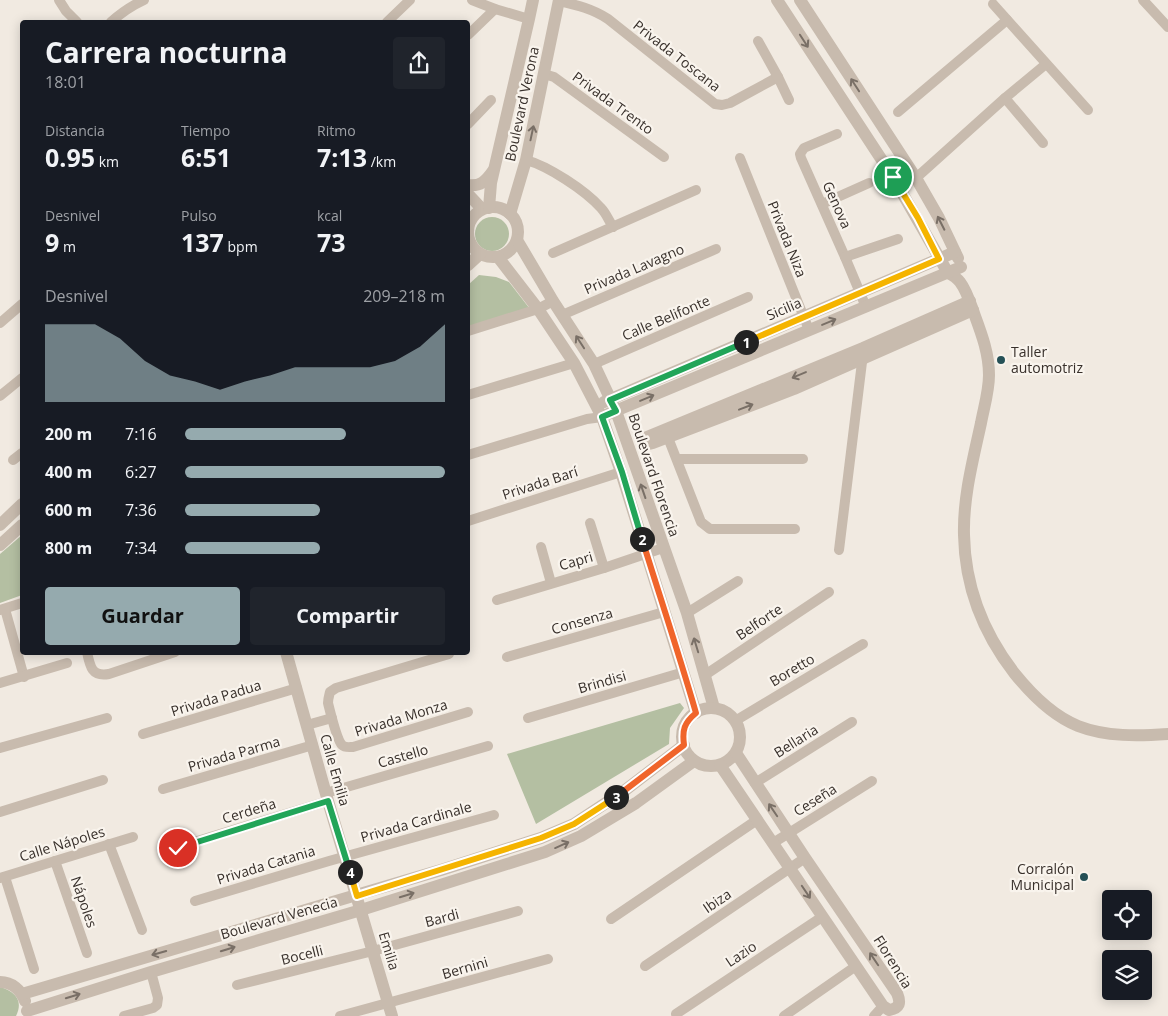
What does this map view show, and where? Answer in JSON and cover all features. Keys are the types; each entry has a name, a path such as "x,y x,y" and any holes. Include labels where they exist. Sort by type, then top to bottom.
{"street":[{"path":"60,0 66,11 75,20"},
{"path":"113,20 119,14 144,0"},
{"path":"389,20 410,0"},
{"path":"472,0 529,20"},
{"name":"Boulevard Verona","path":"485,208 532,0"},
{"path":"778,0 893,177 948,273 959,281 971,305 984,341 989,374 965,505 964,533 965,551 973,595 992,639 1028,690 1062,718 1078,726 1122,735 1168,734"},
{"path":"800,0 916,178 939,218 961,267 959,281"},
{"path":"1143,0 1168,27"},
{"name":"Boulevard Verona","path":"510,214 526,160 559,1"},
{"name":"Privada Toscana","path":"559,1 598,12 715,104 730,103 778,76"},
{"path":"993,4 1088,110"},
{"path":"470,33 495,9"},
{"path":"898,112 1007,20"},
{"path":"758,42 778,76 789,100"},
{"path":"916,178 1046,64"},
{"name":"Privada Trento","path":"544,74 554,77 664,157"},
{"path":"1005,98 1043,143"},
{"path":"470,122 491,100"},
{"name":"Genova","path":"837,134 804,148 800,154 866,307"},
{"name":"Privada Niza","path":"740,158 810,330"},
{"path":"526,160 534,162 565,180 592,199 602,209 613,227"},
{"path":"470,185 482,183 494,169"},
{"path":"822,204 869,183"},
{"path":"553,253 696,190"},
{"path":"470,196 485,208"},
{"path":"470,221 485,208 497,207 510,214 516,222 518,230 517,240 513,248 507,254 498,257 489,258 480,254 470,244"},
{"path":"845,257 898,239"},
{"name":"Boulevard Florencia","path":"517,240 553,301 594,364 613,405 687,613 714,708"},
{"name":"Privada Lavagno","path":"562,315 716,249"},
{"name":"Sicilia","path":"597,413 804,317 955,252"},
{"path":"470,263 480,254"},
{"path":"498,257 538,309 574,364 597,413 622,472 696,713"},
{"name":"Sicilia","path":"613,405 810,330 961,267"},
{"name":"Calle Belifonte","path":"594,364 748,297"},
{"path":"470,330 538,309 553,301"},
{"path":"794,529 710,529 706,527 701,522 667,433 863,353 971,305"},
{"path":"0,323 20,306"},
{"path":"840,550 863,353"},
{"path":"470,394 574,364"},
{"path":"0,396 20,380"},
{"path":"470,454 597,413"},
{"path":"13,460 20,455"},
{"path":"677,459 803,459"},
{"name":"Privada Barí","path":"470,520 622,472"},
{"path":"0,524 20,506"},
{"path":"590,523 604,568"},
{"path":"0,545 20,527"},
{"path":"541,547 551,583"},
{"name":"Capri","path":"497,600 663,548"},
{"path":"687,613 738,581"},
{"name":"Belforte","path":"705,675 829,592"},
{"path":"20,604 2,610 24,676"},
{"name":"Consenza","path":"507,657 664,612"},
{"name":"Boretto","path":"735,720 863,644"},
{"path":"88,655 89,662 96,673 102,675 166,655"},
{"name":"Calle Emilia","path":"287,655 357,896"},
{"path":"307,725 332,718 328,701 330,692 336,688 446,655"},
{"path":"0,683 67,664"},
{"name":"Brindisi","path":"528,718 684,672"},
{"name":"Privada Padua","path":"143,734 297,688"},
{"path":"708,708 714,708 724,711 735,720 740,734 740,744 736,753 729,760 720,765 710,766 694,761 684,745 682,736 684,727 689,719 696,713 708,708"},
{"name":"Privada Monza","path":"332,718 342,745 353,747 468,712"},
{"path":"0,748 106,718"},
{"name":"Bellaria","path":"755,783 852,722"},
{"name":"Boulevard Venecia","path":"22,994 357,896 541,838 574,824 624,791 684,745"},
{"name":"Privada Parma","path":"163,789 313,746"},
{"name":"Castello","path":"327,797 488,746"},
{"name":"Florencia","path":"720,765 856,966 878,1011 896,1008 900,1000 897,993 736,753"},
{"name":"Boulevard Venecia","path":"26,1013 151,972 513,863 554,848 581,836 636,803 694,761"},
{"path":"0,812 102,780"},
{"name":"Ceseña","path":"773,842 872,780"},
{"name":"Cerdeña","path":"178,848 327,797"},
{"name":"Privada Cardinale","path":"345,856 494,815"},
{"path":"610,919 757,820"},
{"name":"Calle Nápoles","path":"2,877 132,837"},
{"path":"109,844 142,930"},
{"name":"Privada Catania","path":"195,901 345,856"},
{"name":"Ibiza","path":"645,966 805,858"},
{"name":"Nápoles","path":"55,861 87,953"},
{"path":"2,877 34,969"},
{"name":"Emilia","path":"357,896 392,1016"},
{"name":"Bardi","path":"373,951 518,911"},
{"name":"Lazio","path":"676,1014 822,917"},
{"name":"Bocelli","path":"237,985 373,951"},
{"name":"Bernini","path":"340,1016 548,959"},
{"path":"784,1016 856,966"},
{"path":"124,1016 153,1008 157,1005 158,998 151,972"},
{"path":"0,982 11,984 22,994 26,1005 26,1013"}],"green space":[{"path":"492,217 504,222 509,234 504,246 492,251 480,246 475,234 480,222"},
{"path":"479,275 496,277 509,282 530,309 470,328 470,283"},
{"path":"20,537 20,596 0,603 0,554"},
{"path":"680,703 684,708 670,728 669,744 536,824 507,754"},
{"path":"0,987 10,991 16,997 19,1005 16,1016 0,1016"}],"place":[{"name":"Taller automotriz","path":"1001,360"},
{"name":"Corralón Municipal","path":"1084,877"}],"route":[{"path":"178,848 328,801 357,896 511,849 574,824 624,791 684,745 682,736 684,727 696,713 622,472 602,417 616,411 610,400 939,259 918,218 893,177"}]}
